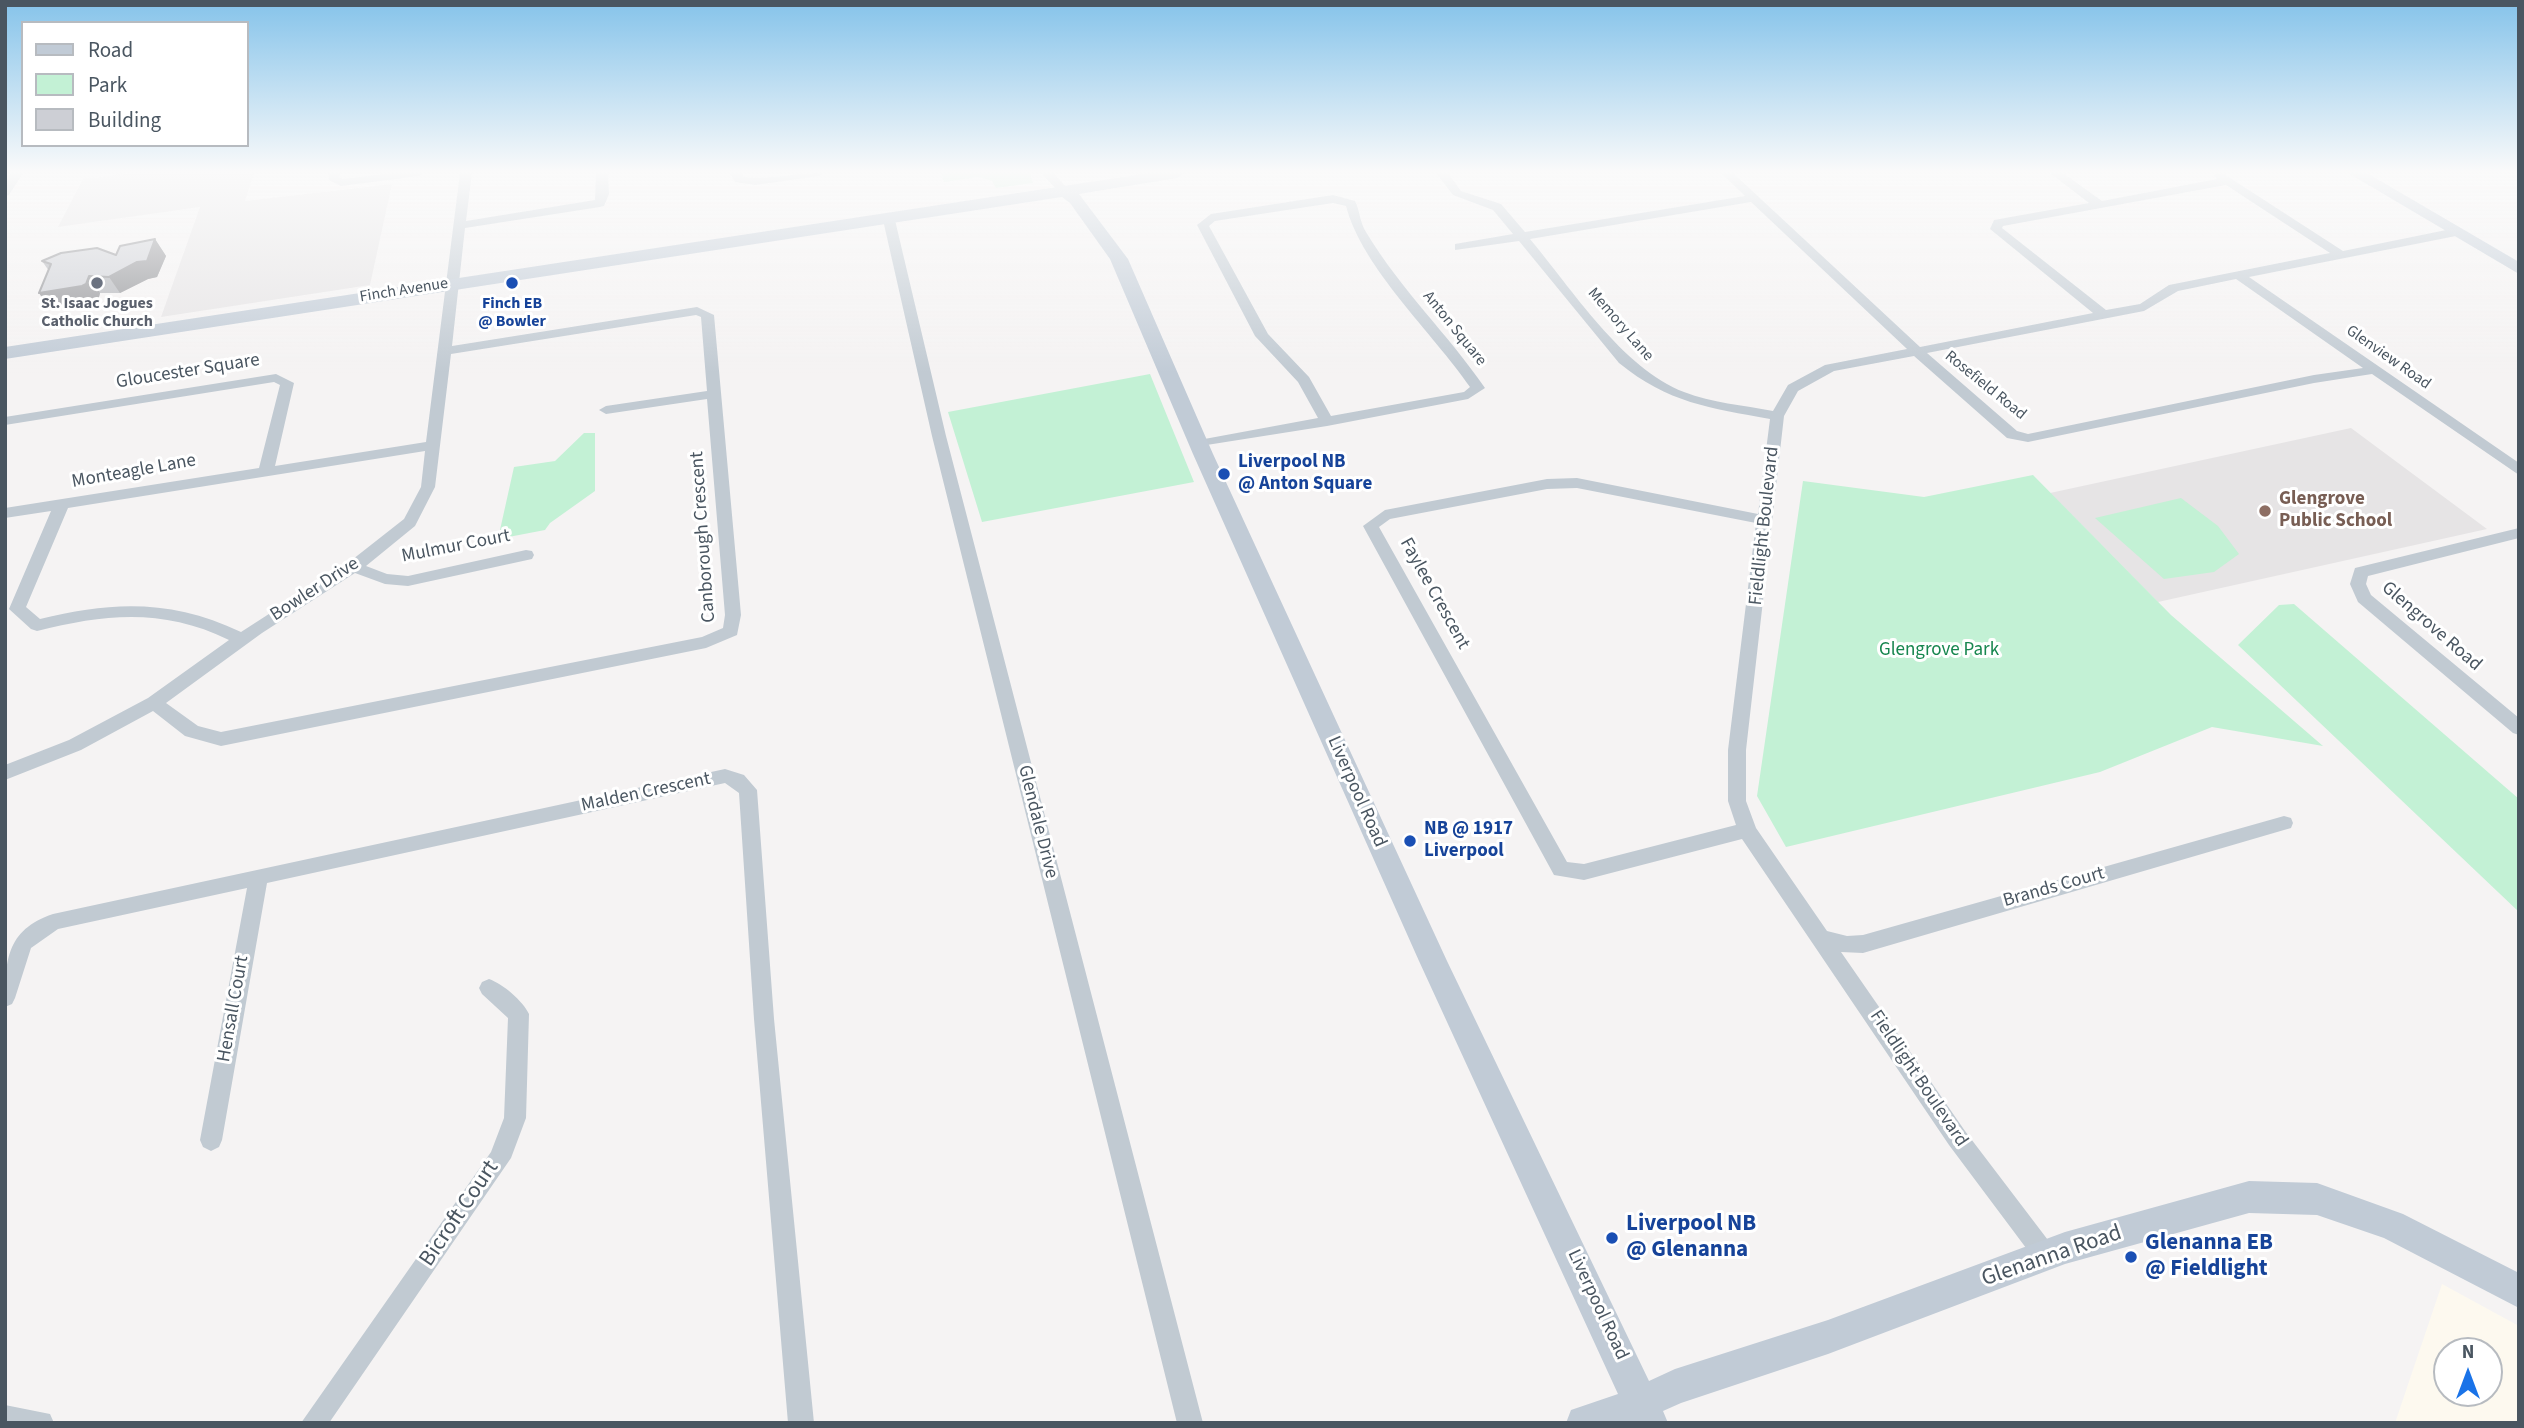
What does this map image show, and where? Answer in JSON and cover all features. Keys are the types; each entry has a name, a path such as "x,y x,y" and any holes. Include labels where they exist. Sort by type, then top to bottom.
{"main road":[{"name":"Finch Avenue","path":"5,353 452,283 753,240"},
{"name":"Liverpool Road","path":"1105,240 1119,259 1199,444 1433,961 1646,1413"},
{"path":"2469,240 2519,269"},
{"name":"Glenanna Road","path":"1584,1423 1646,1413 1675,1387 1828,1337 2046,1256 2249,1197 2291,1196 2317,1199 2392,1225 2519,1291"}],"street":[{"name":"Bowler Drive","path":"5,773 75,745 154,703 242,639 354,567 410,522 428,487 459,240"},
{"name":"Glendale Drive","path":"894,240 939,436 1190,1423"},
{"name":"Anton Square","path":"1211,240 1262,336 1304,380 1327,422"},
{"name":"Anton Square","path":"1199,444 1468,395 1478,388 1450,348 1421,318 1366,240"},
{"path":"1459,247 1501,240"},
{"name":"Memory Lane","path":"1525,240 1624,360 1644,379 1695,402 1777,416"},
{"name":"Rosefield Road","path":"1799,240 2012,435 2028,438 2314,379 2374,370"},
{"path":"2009,240 2105,316"},
{"path":"2318,240 2340,254"},
{"name":"Fieldlight Boulevard","path":"2046,1256 1957,1138 1747,831 1737,800 1737,750 1755,623 1777,416 1793,388 1810,376 1830,368 2105,316 2144,307 2174,288 2416,240"},
{"name":"Glenview Road","path":"2237,274 2519,470"},
{"name":"Canborough Crescent","path":"154,703 184,729 202,738 222,739 706,642 731,631 733,615 707,315 697,310 444,351"},
{"name":"Gloucester Square","path":"5,421 276,377 286,383 265,471"},
{"path":"606,410 714,394"},
{"name":"Monteagle Lane","path":"242,639 202,625 147,612 103,611 37,625 17,608 61,506 433,445"},
{"name":"Faylee Crescent","path":"1747,831 1584,872 1561,869 1371,526 1385,515 1557,483 1577,483 1765,520"},
{"path":"5,513 61,506"},
{"name":"Glengrove Road","path":"2519,533 2361,572 2358,584 2364,598 2391,623 2519,728"},
{"name":"Mulmur Court","path":"354,567 384,579 408,580 526,555"},
{"name":"Malden Crescent","path":"5,998 23,943 53,922 724,776 738,780 748,790 764,1019 801,1423"},
{"name":"Brands Court","path":"1823,939 1847,945 1863,944 2284,823"},
{"name":"Hensall Court","path":"211,1140 258,879"},
{"name":"Bicroft Court","path":"314,1423 500,1158 515,1118 519,1014 489,988"},
{"path":"5,1418 41,1423"}],"shaded area":[{"path":"188,240 380,240 370,285 161,317"},
{"name":"Glengrove Public School","path":"2351,428 2487,529 2158,602 2050,493"},
{"path":"2442,1284 2519,1326 2519,1423 2395,1423"}],"green space":[{"path":"1150,374 1194,482 982,522 948,412"},
{"path":"584,433 595,433 595,491 550,523 545,530 498,539 514,467 555,461"},
{"name":"Glengrove Park","path":"2033,475 2171,615 2323,746 2212,727 2100,772 1786,847 1757,796 1803,481 1924,497"},
{"path":"2181,498 2218,526 2239,554 2214,572 2164,579 2095,518"},
{"path":"2294,604 2519,799 2519,912 2238,645 2279,605"}],"building":[{"path":"155,240 147,261 137,262 109,277 89,276 86,284 82,286 39,293 51,264 42,261 61,253 97,248 116,255 120,246"}],"place":[{"name":"St. Isaac Jogues Catholic Church","path":"97,283"},
{"name":"Finch EB @ Bowler","path":"512,283"},
{"name":"Liverpool NB @ Anton Square","path":"1224,474"},
{"name":"Glengrove Public School","path":"2265,511"},
{"name":"NB @ 1917 Liverpool","path":"1410,841"},
{"name":"Liverpool NB @ Glenanna","path":"1612,1238"},
{"name":"Glenanna EB @ Fieldlight","path":"2131,1257"}]}
